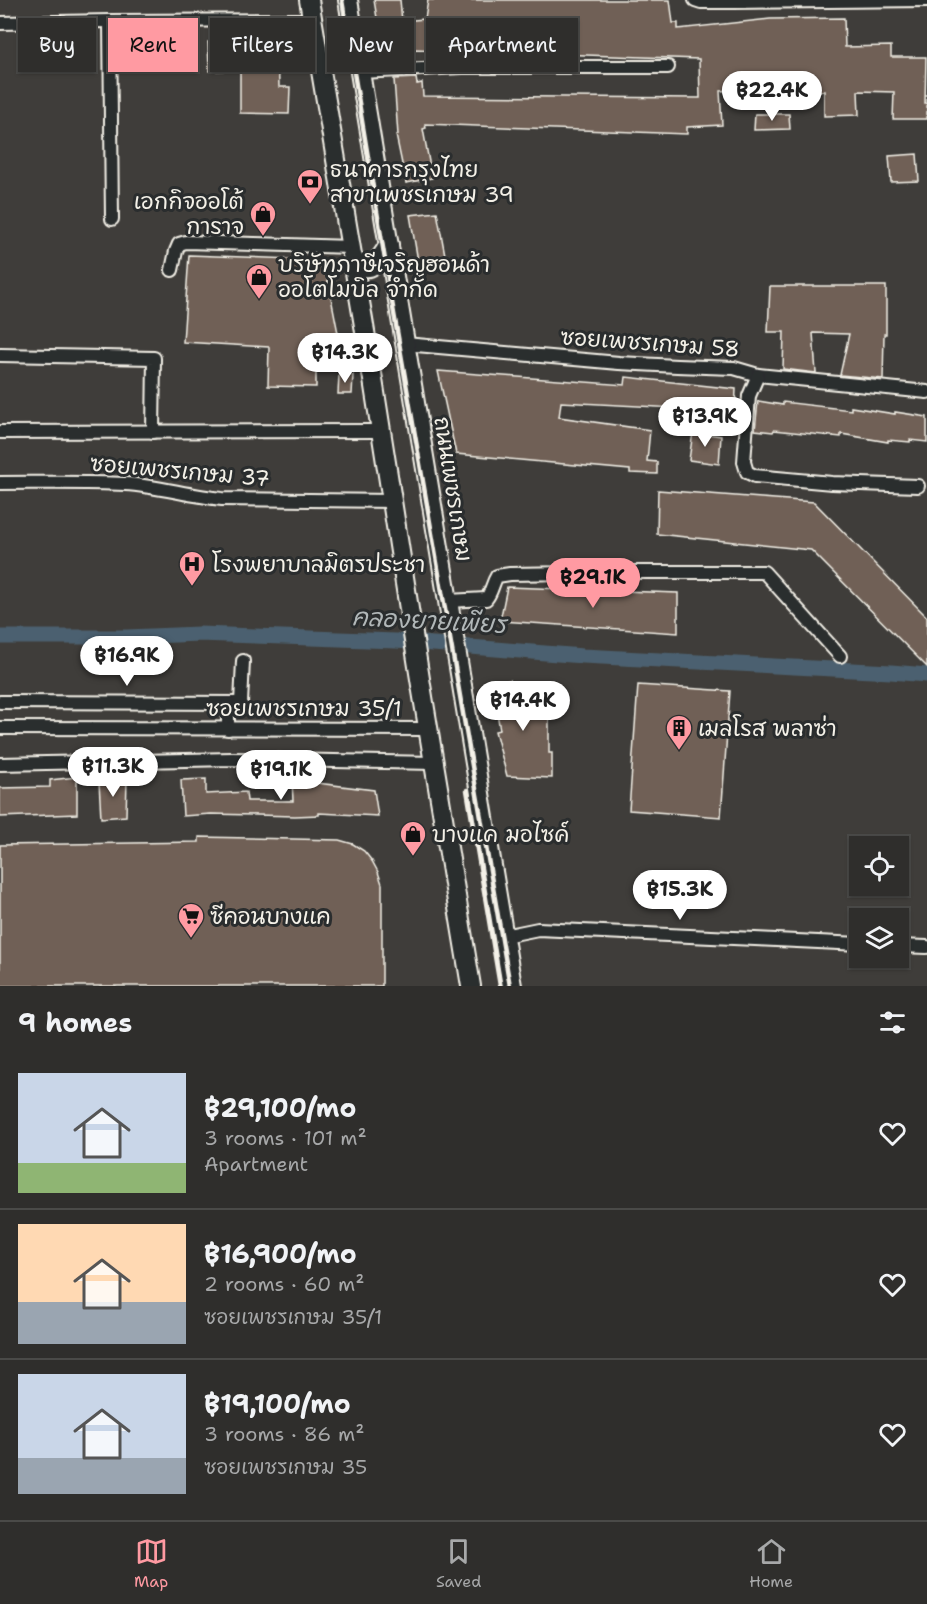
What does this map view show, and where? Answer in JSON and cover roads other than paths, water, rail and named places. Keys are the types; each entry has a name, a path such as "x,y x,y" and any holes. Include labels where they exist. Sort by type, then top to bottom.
{"main road":[{"path":"309,0 313,18"},
{"name":"ถนนเพชรเกษม","path":"348,0 351,18"},
{"path":"315,32 471,986"},
{"name":"ถนนเพชรเกษม","path":"360,72 512,986"},
{"path":"352,253 357,264 362,267 371,266 376,264 388,245"},
{"path":"357,284 365,275 372,273 384,274 394,279"}],"street":[{"path":"695,0 734,2 927,0"},
{"path":"0,23 108,21"},
{"path":"414,69 463,67 668,67"},
{"path":"111,72 112,219"},
{"path":"172,270 179,244 186,243 352,253"},
{"name":"ซอยเพชรเกษม 58","path":"405,344 619,363 734,368 758,375 927,392"},
{"path":"0,355 154,358 153,432"},
{"path":"758,375 749,396 744,462 747,472 755,476 832,483 918,486"},
{"path":"0,432 382,432"},
{"name":"ซอยเพชรเกษม 37","path":"0,483 126,484 222,499 393,501"},
{"path":"448,601 486,599 491,593 492,584 497,576 510,574 764,572 840,656"},
{"path":"0,702 241,703 243,661"},
{"path":"228,703 228,729"},
{"name":"ซอยเพชรเกษม 35/1","path":"0,728 428,729"},
{"path":"0,765 232,759 434,763"},
{"path":"504,936 538,929 849,943"},
{"path":"909,946 927,947"}],"waterway":[{"name":"คลองยายเพียร","path":"0,637 127,637 199,634 396,641 583,656 927,675"}],"railway":[{"path":"342,0 510,986"},
{"path":"467,790 500,986"}],"place":[{"name":"ธนาคารกรุงไทย สาขาเพชรเกษม 39","path":"310,205"},
{"name":"เอกกิจออโต้ การาจ","path":"263,237"},
{"name":"บริษัทภาษีเจริญฮอนด้า ออโตโมบิล จำกัด","path":"259,300"},
{"name":"โรงพยาบาลมิตรประชา","path":"192,587"},
{"name":"เมลโรส พลาซ่า","path":"679,751"},
{"name":"บางแค มอไซค์","path":"413,857"},
{"name":"ซีคอนบางแค","path":"191,939"}]}
